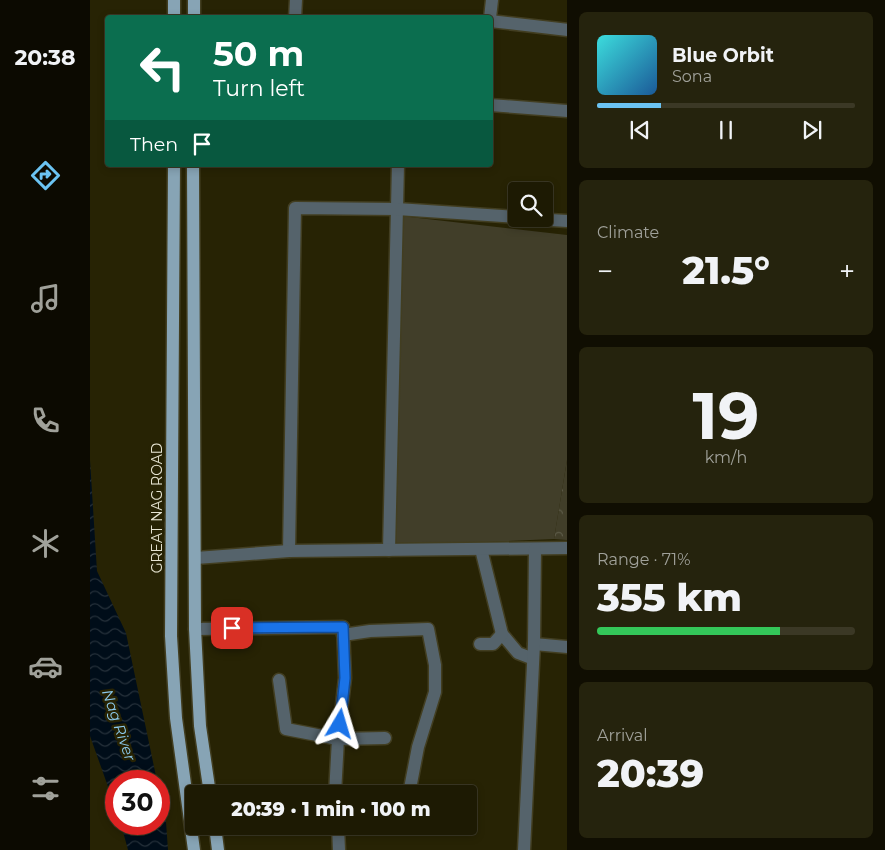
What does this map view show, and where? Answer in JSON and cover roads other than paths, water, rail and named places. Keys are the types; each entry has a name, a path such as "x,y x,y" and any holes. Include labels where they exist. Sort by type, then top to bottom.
{"main road":[{"path":"174,0 174,15"},
{"path":"194,0 194,15"},
{"name":"GREAT NAG ROAD","path":"174,167 171,636 176,718 194,850"},
{"path":"193,167 195,629 200,726 209,785"},
{"path":"216,835 218,850"}],"street":[{"path":"295,15 296,0"},
{"path":"490,15 492,0"},
{"path":"493,19 567,30"},
{"path":"493,105 567,111"},
{"path":"389,550 398,167"},
{"path":"289,551 295,208 397,209 508,217"},
{"path":"553,220 567,221"},
{"path":"524,850 534,644 535,548"},
{"path":"196,558 289,551 567,548"},
{"path":"480,549 502,634 518,653 532,658"},
{"path":"195,629 343,627 345,678 338,739 335,785"},
{"path":"343,635 370,631 428,629 436,665 434,692 418,747 411,785"},
{"path":"480,644 493,644 502,634"},
{"path":"534,644 567,647"},
{"path":"279,680 286,729 338,739 385,738"},
{"path":"338,835 339,850"}],"water":[{"name":"Nag River","path":"90,460 97,571 126,633 155,770 105,770 105,778 90,736"},
{"path":"124,835 167,835 168,850 128,850"}]}
